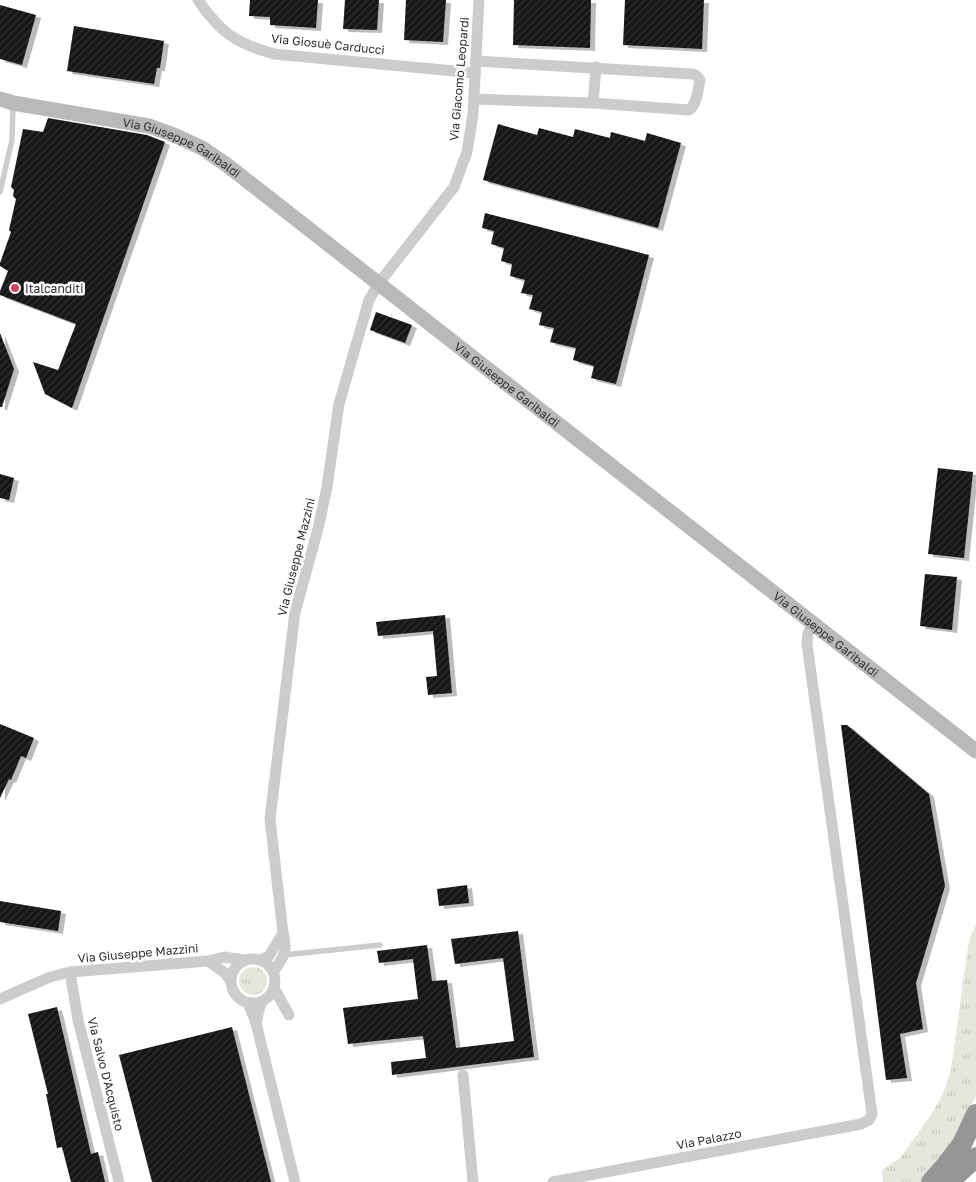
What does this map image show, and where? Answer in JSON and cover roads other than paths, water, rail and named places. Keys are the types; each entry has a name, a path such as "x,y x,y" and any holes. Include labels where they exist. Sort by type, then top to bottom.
{"highway":[{"path":"931,1182 962,1144 976,1114"},
{"path":"949,1182 976,1157"},
{"path":"968,1182 976,1176"}],"street":[{"name":"Via Giosuè Carducci","path":"198,0 222,29 236,41 274,54 475,73"},
{"name":"Via Giacomo Leopardi","path":"379,283 454,187 467,152 474,99 479,0"},
{"path":"474,99 594,103 689,110 695,104 699,84 698,78 692,74 476,61"},
{"path":"594,103 596,67"},
{"name":"Via Giuseppe Garibaldi","path":"6,101 149,126 202,148 227,165 379,283 976,752"},
{"name":"Via Giuseppe Mazzini","path":"284,955 286,945 270,819 294,612 318,529 327,487 339,404 369,300 379,283"},
{"name":"Via Palazzo","path":"552,1182 861,1124 870,1120 872,1114 807,644 808,633 814,624"},
{"path":"256,1023 263,1001 274,988 275,980 273,972 261,960 269,956 283,933"},
{"path":"273,972 284,955"},
{"name":"Via Giuseppe Mazzini","path":"0,999 50,977 70,972 208,961 224,957 261,960"},
{"path":"230,980 234,968 244,960"},
{"name":"Via Giuseppe Mazzini","path":"208,961 225,973 230,980 232,990 238,998 248,1003"},
{"name":"Via Salvo D'Acquisto","path":"70,972 78,1020 119,1182"},
{"path":"274,988 289,1015 263,1001 248,1003 256,1023 295,1182"},
{"path":"463,1075 473,1182"}],"lane":[{"path":"0,192 12,140 6,101"},
{"path":"284,955 380,944"}],"place":[{"name":"Italcanditi","path":"15,288"}]}
